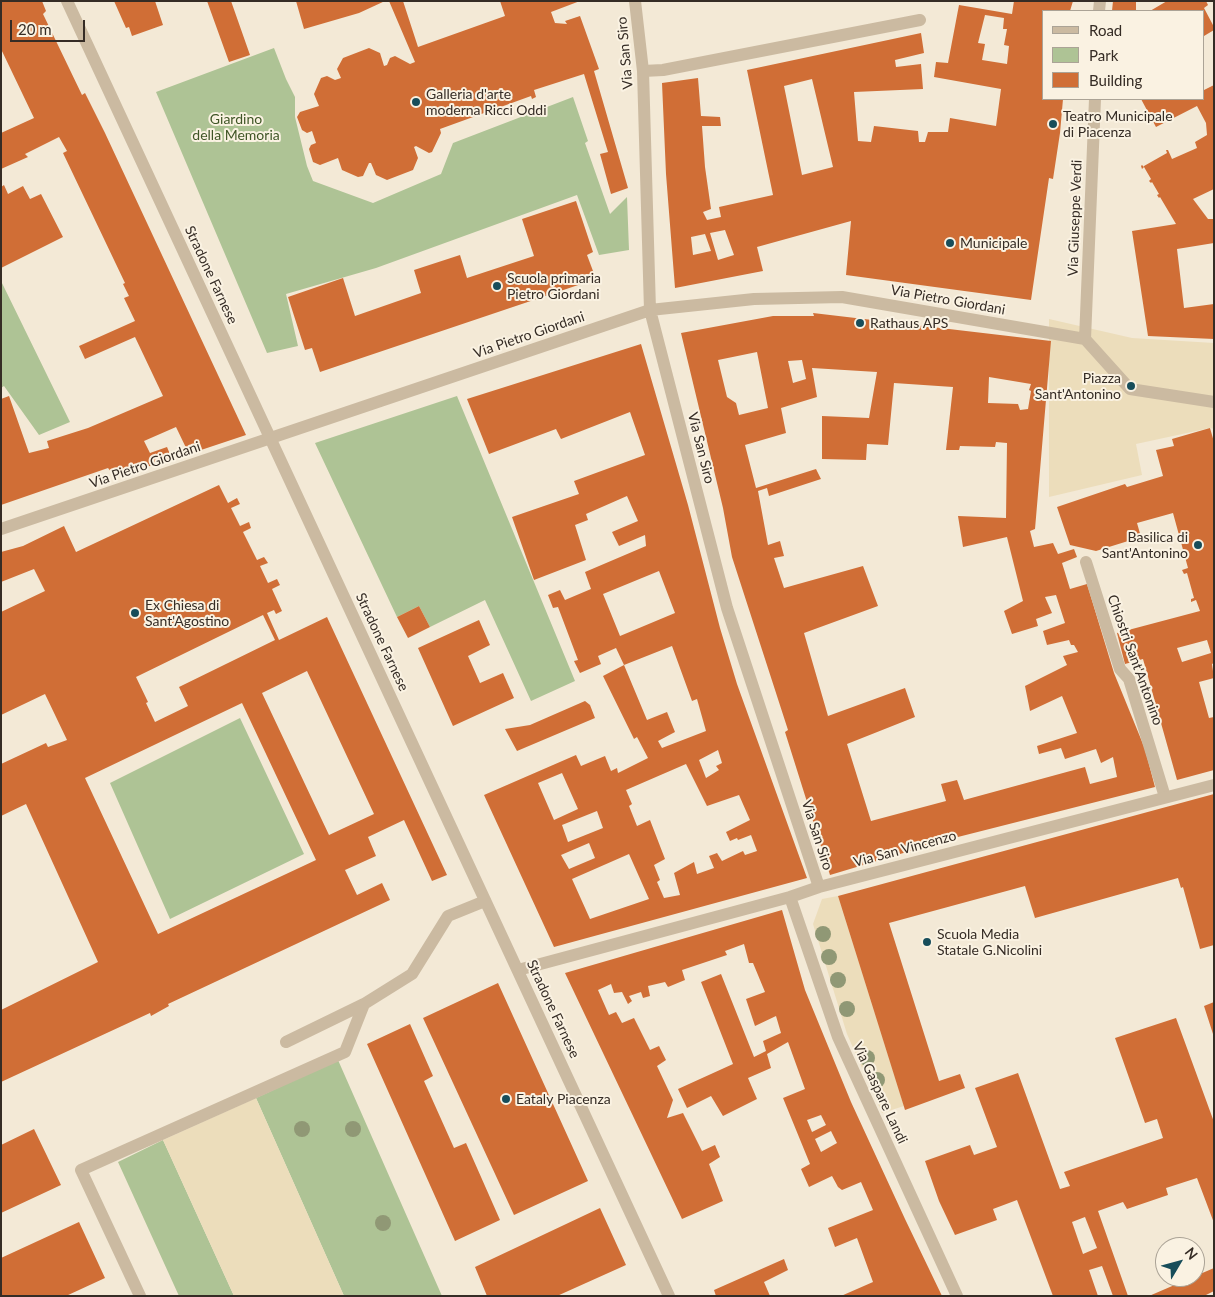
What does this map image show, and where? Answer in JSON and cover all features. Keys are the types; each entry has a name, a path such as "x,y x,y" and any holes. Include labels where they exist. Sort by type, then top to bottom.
{"street":[{"name":"Stradone Farnese","path":"67,1 669,1296"},
{"name":"Via San Siro","path":"635,1 643,71 650,310 727,608 819,888"},
{"path":"643,71 663,70 920,20"},
{"name":"Via Giuseppe Verdi","path":"1085,339 1096,100"},
{"name":"Via Pietro Giordani","path":"1,529 650,310 754,299 842,297 1085,339"},
{"path":"1085,339 1130,389 1214,402"},
{"name":"Chiostri Sant'Antonino","path":"1086,562 1120,669 1129,679 1165,797"},
{"name":"Via San Vincenzo","path":"518,970 819,888 1214,785"},
{"name":"Via Gaspare Landi","path":"790,897 838,1037 957,1296"},
{"path":"286,1042 364,1004 412,974 448,916 485,900"},
{"path":"140,1296 82,1170 345,1052 364,1004"}],"green space":[{"name":"Giardino della Memoria","path":"274,48 295,97 295,117 307,166 313,181 373,203 441,174 453,143 573,97 588,141 585,143 610,214 627,197 629,250 599,255 577,195 376,268 286,294 298,346 267,353 156,92"},
{"path":"1,281 70,422 39,435 4,386 1,388"},
{"path":"457,396 575,681 531,701 485,600 430,627 419,606 397,617 315,443"},
{"path":"240,718 304,854 170,919 110,783"},
{"path":"338,1060 442,1296 344,1296 256,1098"},
{"path":"163,1140 234,1296 179,1296 118,1162"}],"shaded area":[{"name":"Piazza Sant'Antonino","path":"1049,319 1132,338 1214,343 1214,429 1210,428 1136,444 1142,475 1049,497"},
{"path":"838,896 904,1106 882,1113 847,1034 813,924 822,899"},
{"path":"256,1098 344,1296 234,1296 163,1140"}],"building":[{"path":"1,1 42,1 46,11 43,14 82,95 85,93 105,133 246,435 189,454 176,427 144,441 150,453 167,447 172,459 115,477 108,468 1,505 1,399 9,396 29,453 49,448 47,441 88,428 163,396 135,337 85,359 79,346 135,321 124,298 129,296 123,284 125,283 63,153 67,151 59,137 25,154 28,157 1,169 1,133 34,118 1,49"},
{"path":"114,1 155,1 163,25 132,36 129,27 126,28"},
{"path":"207,1 231,1 250,55 229,62"},
{"path":"296,1 385,1 359,13 304,29"},
{"name":"Galleria d'arte moderna Ricci Oddi","path":"389,1 403,1 418,47 505,16 500,1 580,1 551,12 555,23 567,24 565,21 580,16 599,69 594,71 628,188 611,194 600,154 608,152 584,74 534,90 536,97 532,99 531,96 440,129 441,133 432,152 429,153 416,146 414,147 418,158 413,170 387,180 376,175 371,163 369,163 363,176 358,177 342,170 338,158 320,165 313,162 309,149 311,145 316,143 312,131 307,133 302,130 297,117 300,112 319,106 314,94 321,78 327,76 335,80 341,78 337,69 343,58 369,48 380,53 384,66 387,65 390,58 395,56 410,64 415,62"},
{"path":"1014,1 1073,1 1070,10 1042,10 1042,100 1063,100 1053,179 1049,178 1031,300 846,275 851,221 757,247 763,271 675,288 666,174 662,83 698,78 701,116 720,117 721,126 702,126 711,209 703,212 707,220 721,217 719,207 773,195 747,70 921,33 924,53 895,60 896,67 921,64 923,89 854,92 858,141 871,142 874,126 918,131 919,142 925,142 928,132 948,132 950,118 996,126 1001,89 934,77 936,62 948,63 959,5 1012,14","holes":["985,15 1004,18 1003,29 1007,29 1004,45 1009,46 1007,64 982,60 985,44 978,43","812,79 833,167 802,175 784,86","725,230 734,255 718,260 710,233","705,234 711,251 693,255 691,237"]},
{"path":"1113,1 1136,1 1136,10 1112,10"},
{"path":"1167,1 1206,1 1208,5 1204,8 1214,27 1214,30 1205,35 1205,10 1152,10"},
{"path":"1214,85 1214,189 1193,199 1208,219 1214,219 1214,243 1177,249 1184,308 1214,304 1214,339 1148,336 1132,231 1176,224 1157,195 1159,194 1152,182 1149,181 1151,179 1144,166 1167,153 1166,150 1168,150 1172,159 1197,148 1195,142 1207,135 1206,123 1197,106 1156,127 1142,100 1205,100 1205,90"},
{"path":"4,185 8,194 23,186 30,199 41,194 63,237 1,268 1,187"},
{"name":"Scuola primaria Pietro Giordani","path":"576,201 593,252 587,255 596,279 320,372 312,348 305,350 288,297 343,278 355,316 421,293 414,270 460,255 467,278 534,256 522,219"},
{"path":"813,313 1051,341 1035,529 1030,531 1034,547 1053,543 1058,554 1074,549 1077,557 1062,563 1070,589 1087,584 1114,673 1145,749 1155,787 950,839 830,875 785,732 788,730 732,557 723,508 681,333 773,316 814,316","holes":["757,352 768,408 739,415 736,403 727,397 718,360","802,360 806,379 793,383 788,361","812,368 877,372 869,418 822,416 822,459 866,460 867,444 888,445 894,383 953,387 946,450 959,450 960,446 995,447 996,442 1007,443 1006,518 958,516 963,547 1007,537 1023,601 1004,611 1012,634 1038,626 1036,619 1052,613 1045,597 1056,595 1065,623 1043,631 1047,645 1069,640 1078,652 1063,656 1067,665 1025,686 1030,711 1062,696 1077,733 1037,746 1039,754 1061,748 1065,759 1096,749 1101,763 1113,757 1117,777 1090,784 1085,767 964,800 957,780 941,784 946,801 871,821 847,744 915,717 905,688 828,716 804,633 878,606 863,566 784,588 774,558 784,556 780,541 768,545 758,491 767,488 769,496 821,479 816,469 756,488 745,445 786,433 781,408 817,397","989,377 1031,384 1028,409 1020,410 1018,404 988,403"]},
{"path":"641,344 737,684 807,878 554,947 484,795 576,755 581,766 605,756 611,771 617,768 618,773 648,758 637,737 634,739 603,676 624,665 616,648 598,656 601,664 580,673 574,661 578,660 558,607 553,608 548,595 560,590 565,600 591,589 585,572 646,546 645,535 619,546 612,532 638,521 627,496 586,514 588,520 575,525 586,560 534,580 512,517 579,494 574,481 645,455 630,412 561,439 556,429 489,454 467,399","holes":["659,571 675,613 620,636 603,594","672,646 692,701 697,699 706,731 662,748 658,741 675,732 667,712 647,720 624,665","718,750 722,763 716,766 719,770 706,778 699,760","686,764 707,806 739,795 750,820 726,832 730,841 751,835 757,851 745,855 743,851 722,861 717,853 709,856 714,868 697,874 694,862 674,873 680,895 664,898 657,882 660,880 654,865 665,859 650,820 637,826 629,806 632,804 626,790","562,773 578,809 554,820 538,783","597,811 603,828 568,842 562,825","589,843 595,858 569,869 561,855","629,854 649,899 590,919 572,879"]},
{"path":"1210,428 1214,442 1214,663 1212,664 1214,678 1199,682 1209,718 1214,717 1214,770 1177,780 1143,659 1125,664 1117,633 1200,611 1196,600 1191,602 1191,599 1194,598 1187,573 1184,574 1182,570 1188,568 1173,513 1137,523 1141,537 1096,551 1070,545 1057,507 1125,484 1127,487 1163,476 1156,450 1174,446 1172,439","holes":["1207,640 1211,653 1182,662 1177,648"]},
{"path":"219,485 228,503 237,498 240,504 231,508 240,526 249,522 251,528 243,532 257,560 264,557 268,563 260,566 268,583 277,579 280,585 272,589 282,611 276,614 274,610 267,613 279,640 327,617 447,875 432,881 404,820 368,837 376,856 345,870 357,895 382,883 390,900 168,1004 169,1006 151,1016 150,1013 1,1082 1,1010 98,962 26,804 1,816 1,764 46,743 48,747 67,740 45,694 1,715 1,612 45,591 34,569 1,582 1,552 23,546 64,526 76,552","holes":["263,615 275,640 179,687 188,706 155,722 136,677","307,671 374,814 329,835 262,693","242,703 316,860 158,934 85,778"]},
{"path":"419,606 430,627 408,638 397,617"},
{"path":"479,620 490,645 468,656 480,683 503,673 514,698 453,726 418,648"},
{"path":"585,701 590,705 595,718 517,751 505,729 530,725"},
{"path":"1214,794 1214,945 1200,949 1183,887 1181,888 1178,878 1035,918 1025,886 889,923 939,1081 960,1074 965,1088 905,1110 838,896"},
{"path":"782,910 805,990 851,1102 942,1296 841,1296 873,1282 857,1238 835,1247 828,1228 873,1210 861,1182 842,1190 838,1187 832,1176 809,1187 801,1169 810,1164 783,1098 805,1089 788,1042 767,1054 771,1068 748,1078 757,1099 723,1116 711,1096 687,1108 678,1089 733,1064 701,982 721,974 754,1057 766,1051 763,1041 781,1033 776,1016 755,1026 746,999 765,992 753,963 749,963 744,944 725,951 727,955 682,970 685,980 668,987 665,982 648,986 650,996 643,998 641,992 629,996 632,1001 628,1004 622,992 614,993 611,984 598,990 609,1015 616,1012 622,1023 634,1018 650,1050 659,1046 666,1060 657,1066 673,1100 667,1118 683,1113 702,1151 715,1145 720,1157 709,1164 723,1201 682,1219 565,973","holes":["821,1115 826,1125 812,1132 807,1120","831,1131 837,1143 821,1152 815,1139"]},
{"name":"Eataly Piacenza","path":"498,983 588,1181 514,1215 423,1018"},
{"path":"1214,1002 1214,1034 1213,1034 1204,1006"},
{"path":"1176,1018 1214,1122 1214,1223 1197,1178 1166,1188 1168,1195 1127,1209 1123,1202 1098,1211 1128,1296 1113,1296 1102,1266 1089,1270 1098,1296 1053,1296 1017,1200 993,1209 997,1220 955,1235 939,1201 925,1161 970,1145 974,1155 997,1147 975,1088 1018,1073 1060,1189 1070,1186 1064,1172 1163,1138 1157,1119 1145,1123 1115,1038","holes":["1085,1217 1097,1248 1083,1254 1072,1222"]},
{"path":"410,1024 433,1076 424,1081 454,1148 466,1143 500,1220 455,1241 367,1044"},
{"path":"34,1129 61,1185 1,1213 1,1145"},
{"path":"600,1208 626,1265 557,1296 487,1296 475,1267"},
{"path":"79,1222 105,1278 66,1296 1,1296 1,1258"},
{"path":"784,1259 788,1270 764,1282 770,1296 716,1296 714,1290"},
{"path":"1214,1268 1214,1291 1204,1296 1149,1296 1170,1287 1205,1287 1205,1272"}],"place":[{"name":"Galleria d'arte moderna Ricci Oddi","path":"416,102"},
{"name":"Teatro Municipale di Piacenza","path":"1053,124"},
{"name":"Municipale","path":"950,243"},
{"name":"Scuola primaria Pietro Giordani","path":"497,286"},
{"name":"Rathaus APS","path":"860,323"},
{"name":"Piazza Sant'Antonino","path":"1131,386"},
{"name":"Basilica di Sant'Antonino","path":"1198,545"},
{"name":"Ex Chiesa di Sant'Agostino","path":"135,613"},
{"name":"Scuola Media Statale G.Nicolini","path":"927,942"},
{"name":"Eataly Piacenza","path":"506,1099"}]}
